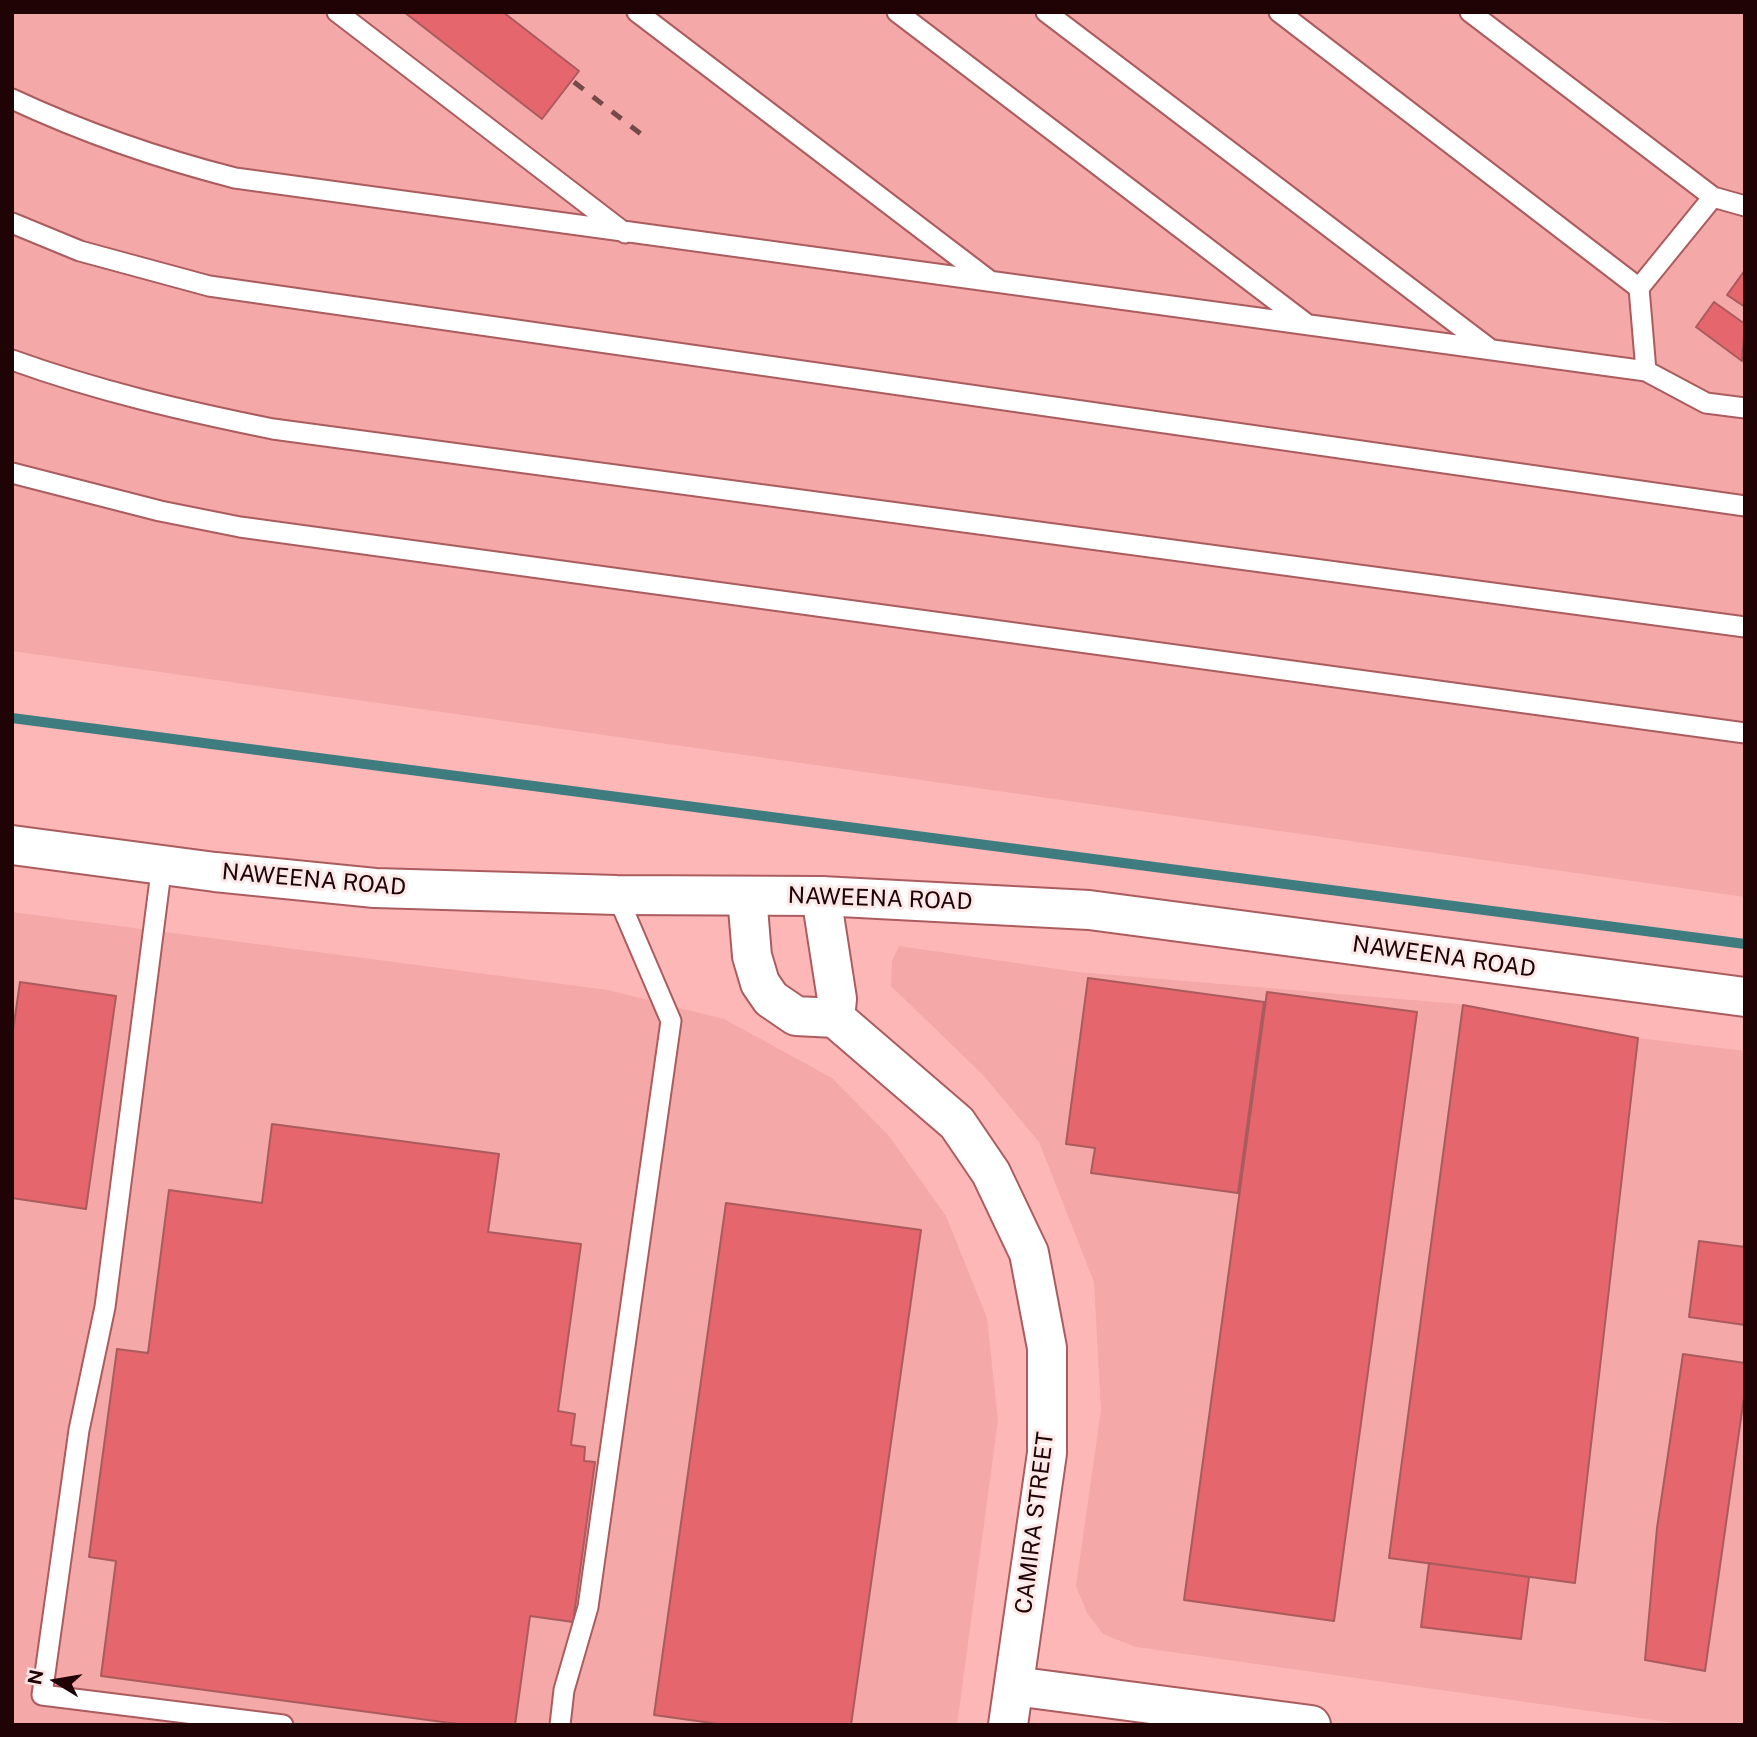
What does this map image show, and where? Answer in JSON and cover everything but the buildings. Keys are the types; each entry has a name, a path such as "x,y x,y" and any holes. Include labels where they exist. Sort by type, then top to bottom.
{"street":[{"name":"NAWEENA ROAD","path":"12,845 215,872 375,888 617,895 821,896 1089,910 1745,998"},
{"path":"747,896 752,956 760,984 771,999 796,1016 835,1018 837,999 821,896"},
{"name":"CAMIRA STREET","path":"835,1018 957,1123 991,1174 1029,1253 1046,1348 1047,1453 1008,1725"},
{"path":"1014,1686 1311,1725"}],"lane":[{"path":"337,12 626,233"},
{"path":"637,12 992,283"},
{"path":"897,12 1309,326"},
{"path":"1046,12 1491,350"},
{"path":"1279,12 1639,288"},
{"path":"1470,12 1713,197 1745,206"},
{"path":"12,99 78,130 158,158 235,178 1646,371 1706,403 1745,408"},
{"path":"1646,371 1639,288 1713,197"},
{"path":"12,223 80,251 209,286 1745,506"},
{"path":"12,360 74,382 160,406 273,429 1745,627"},
{"path":"12,473 160,511 240,527 1745,733"},
{"path":"162,864 105,1307 79,1430 42,1695 283,1725"},
{"path":"560,1725 564,1690 588,1607 671,1021 617,895"}],"shaded area":[{"path":"12,12 1745,12 1745,897 12,651"},
{"path":"12,912 608,990 724,1019 832,1078 889,1136 946,1216 987,1318 998,1420 957,1725 12,1725"},
{"path":"899,946 1078,972 1459,1004 1638,1038 1745,1051 1745,1725 1689,1725 1136,1647 1103,1634 1087,1613 1076,1586 1101,1410 1094,1282 1039,1142 983,1075 891,986 892,961"}],"waterway":[{"path":"12,718 1745,944"}],"railway":[{"path":"574,82 646,138"}]}
